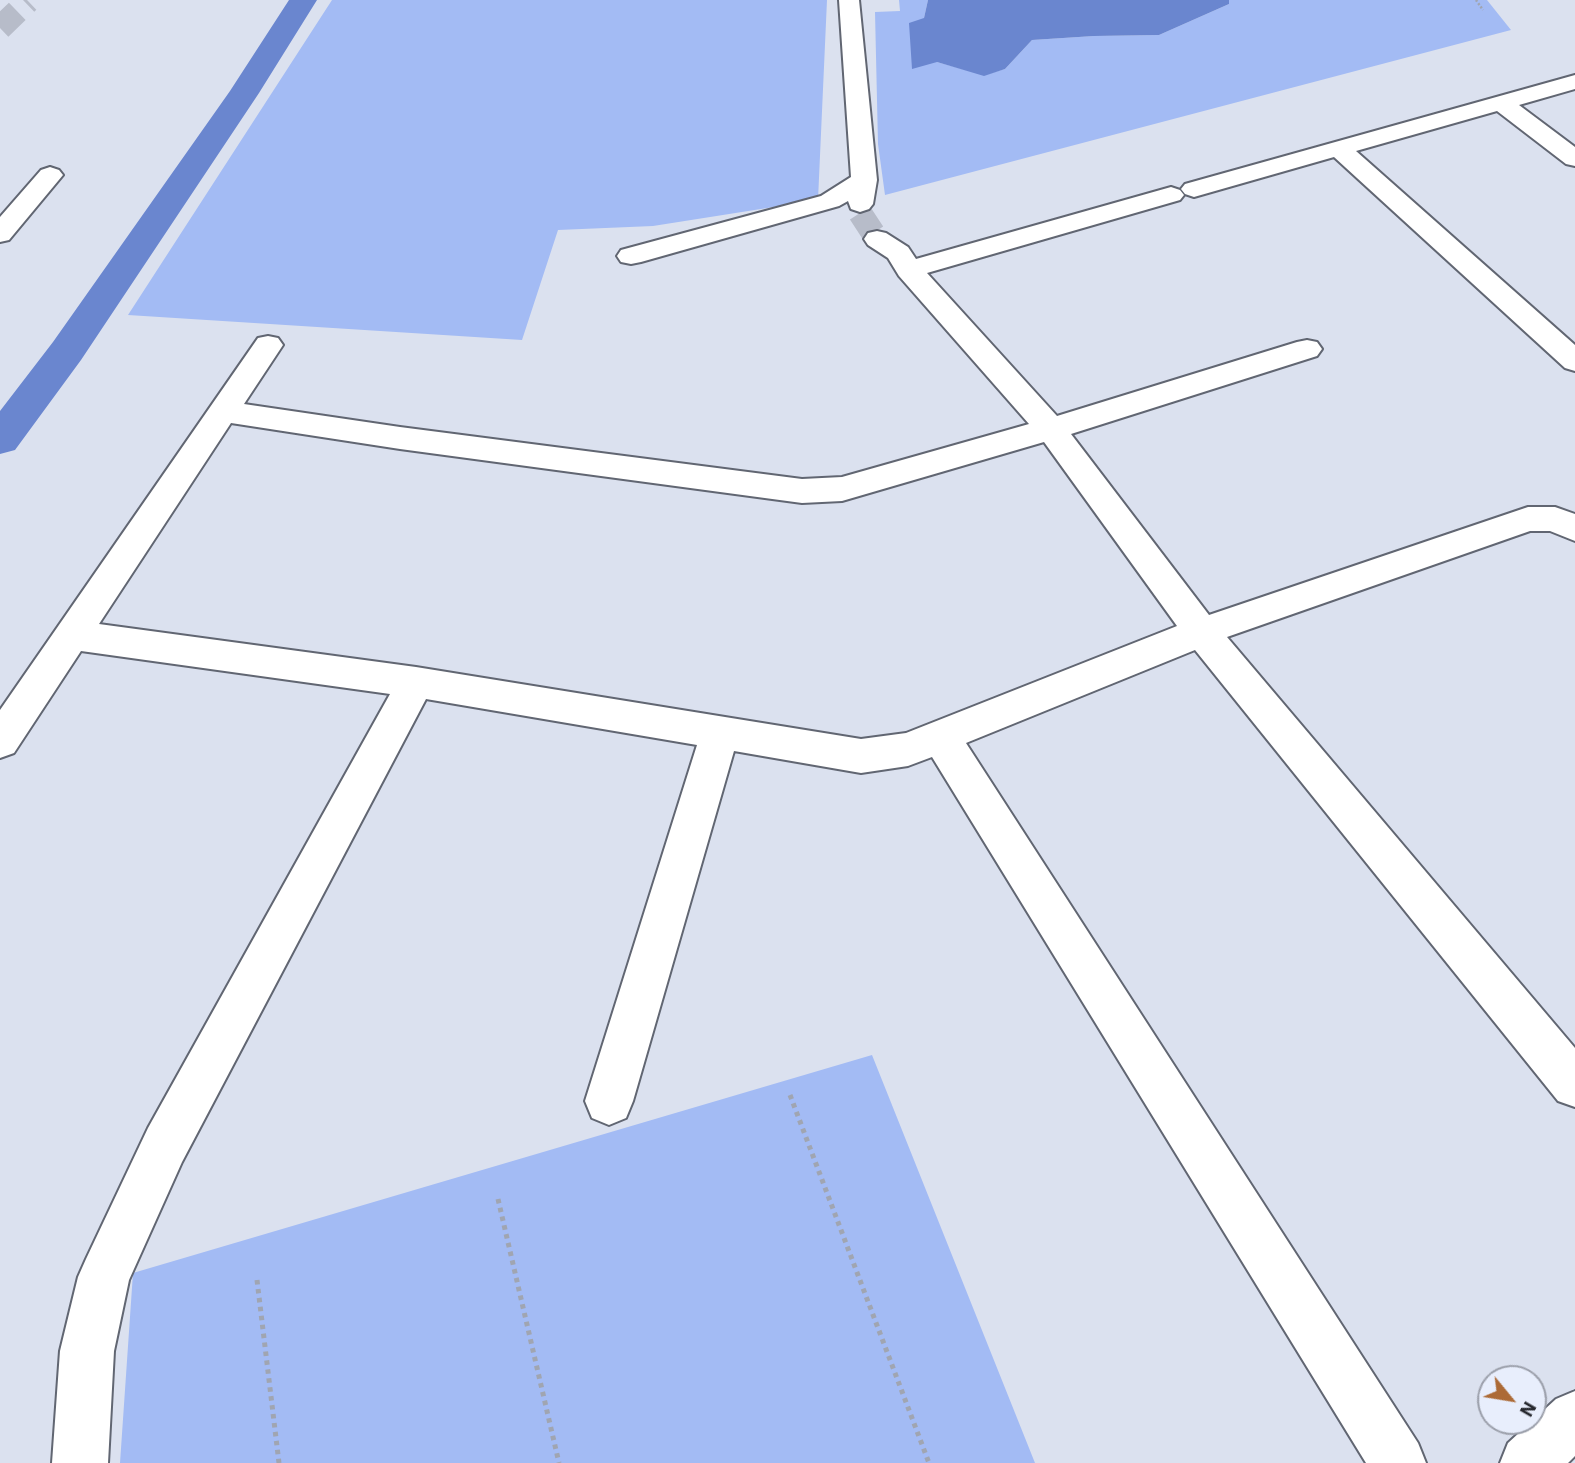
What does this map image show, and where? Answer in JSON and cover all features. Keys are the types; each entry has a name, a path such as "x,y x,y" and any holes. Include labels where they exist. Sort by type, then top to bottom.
{"street":[{"path":"849,0 864,180 860,194 871,210"},
{"path":"1575,82 1183,192 895,249 1051,429 1201,632 1575,1084"},
{"path":"1500,103 1575,159"},
{"path":"1339,149 1575,361"},
{"path":"0,234 50,175"},
{"path":"631,256 830,201 864,180"},
{"path":"0,741 268,345"},
{"path":"223,411 400,438 803,491 842,489 1051,429 1307,349"},
{"path":"72,635 416,682 861,756 908,749 1201,632 1528,519 1555,520 1575,529"},
{"path":"80,1463 87,1351 104,1277 165,1145 416,682"},
{"path":"609,1101 720,734"},
{"path":"940,737 1398,1463"},
{"path":"1528,1463 1575,1418"}],"path":[{"path":"1476,0 1483,10"},
{"path":"790,1095 929,1463"},
{"path":"498,1199 559,1463"},
{"path":"257,1280 279,1463"}],"shaded area":[{"path":"332,0 827,0 818,200 653,226 558,230 522,340 128,315"},
{"path":"899,0 928,0 924,18 937,62 984,75 1005,69 1032,40 1159,35 1229,4 1229,0 1487,0 1511,30 885,195 878,144 875,12 900,11"},
{"path":"928,0 1229,0 1229,4 1159,35 1032,40 1005,69 984,76 937,62 912,69 909,23 924,18"},
{"path":"872,1055 1035,1463 120,1463 133,1273"}],"waterway":[{"path":"0,440 67,351 244,93 303,0"}],"tunnel":[{"path":"0,28 28,1"},
{"path":"860,213 877,239"}]}
